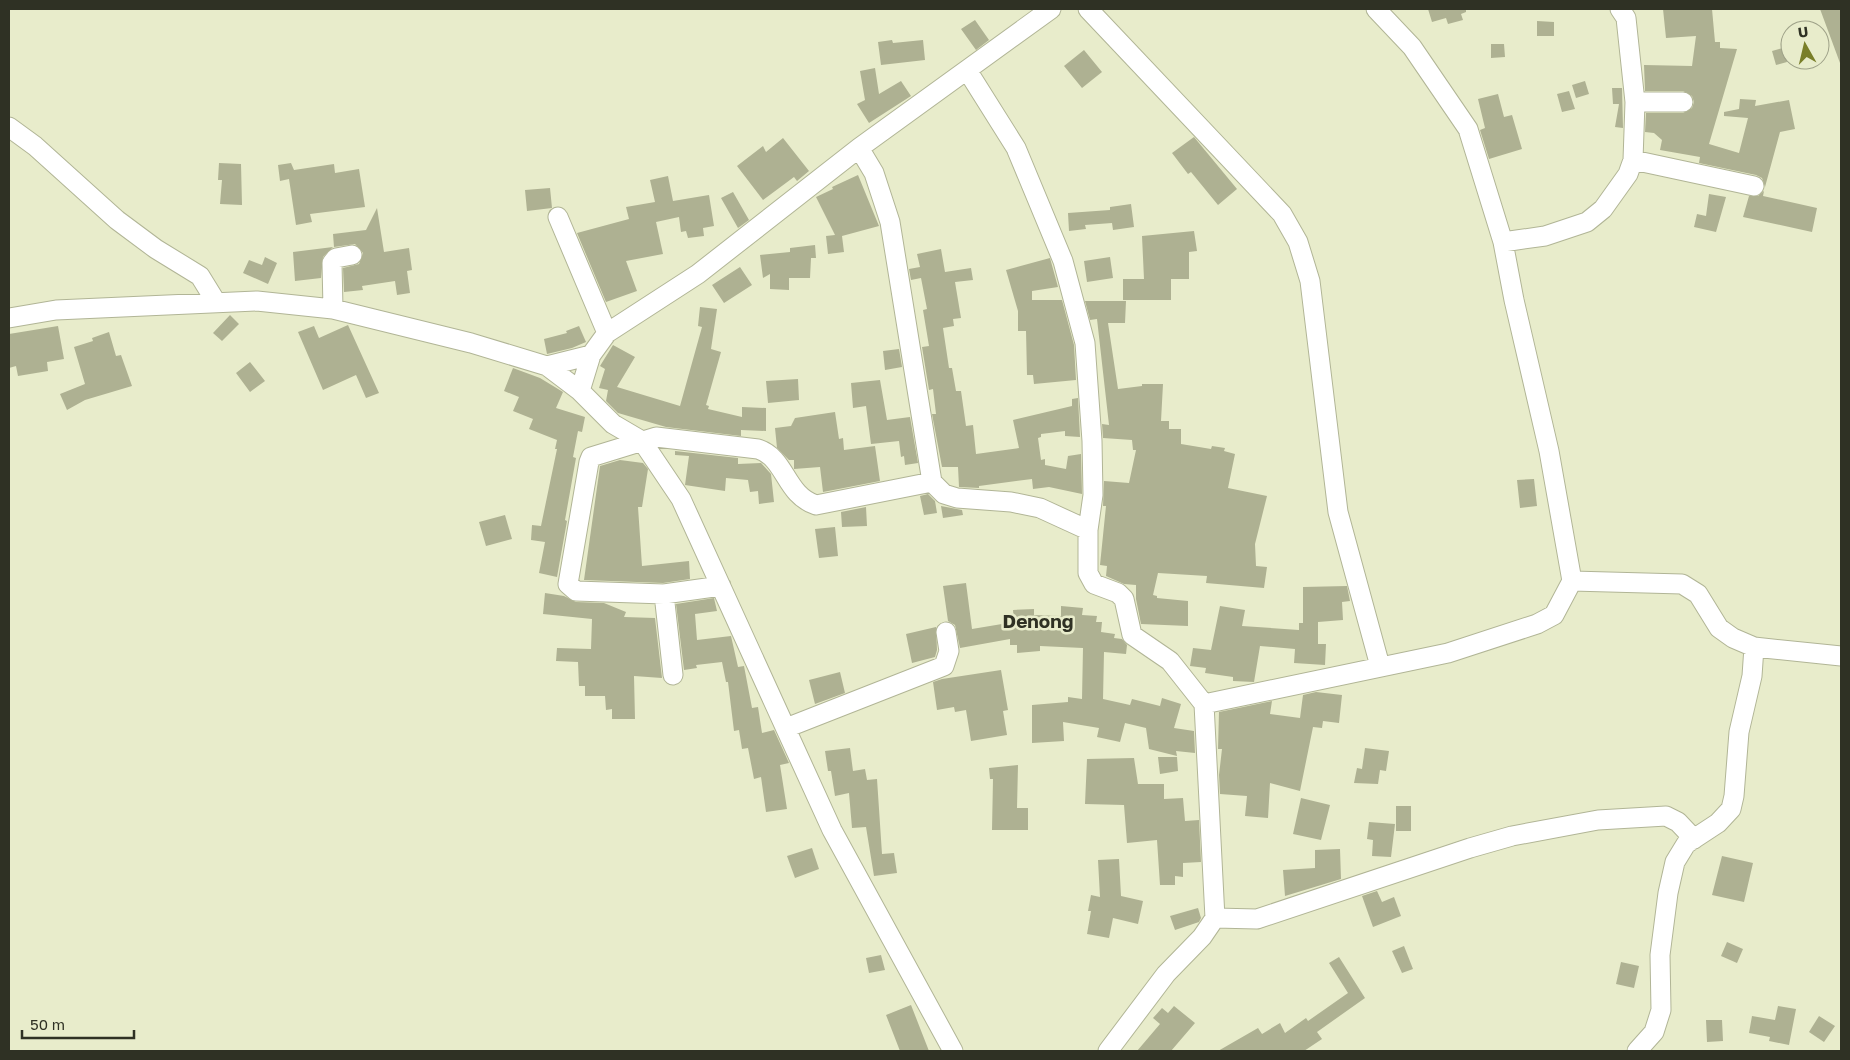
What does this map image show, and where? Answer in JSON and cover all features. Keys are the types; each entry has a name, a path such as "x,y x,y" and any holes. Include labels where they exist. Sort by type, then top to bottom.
{"street":[{"path":"580,391 591,355 607,333 698,274 859,148 1051,9"},
{"path":"1088,9 1282,214 1298,242 1310,281 1338,512 1380,666"},
{"path":"1204,704 1448,653 1546,620 1559,608 1572,581 1549,451 1514,300 1504,242 1468,130 1412,47 1376,9"},
{"path":"1504,242 1545,236 1587,222 1603,209 1628,174 1633,160 1635,102 1626,18 1620,9"},
{"path":"968,70 1016,148 1063,261 1085,343 1092,441 1093,495 1088,530 1090,580 1120,594 1124,599 1132,635 1170,661 1204,704 1209,832 1215,918 1202,937 1166,974 1108,1051"},
{"path":"1635,102 1683,102"},
{"path":"9,127 35,146 116,220 200,276 216,302"},
{"path":"859,148 874,173 890,222 932,482 944,494 958,498 1011,502 1040,508 1088,530"},
{"path":"1633,160 1754,186"},
{"path":"558,217 607,333"},
{"path":"333,309 332,263 336,258 352,255"},
{"path":"9,318 56,310 216,302 257,301 333,309 471,343 547,366 580,391 613,424 642,441 681,499 832,830 953,1051"},
{"path":"547,366 591,355"},
{"path":"721,586 664,594 576,591 568,584 589,462 596,455 656,437 764,450 774,459 799,497 816,505 932,482"},
{"path":"1572,581 1682,584 1698,594 1719,628 1733,638 1754,647 1841,656"},
{"path":"664,594 673,675"},
{"path":"786,728 944,666 949,651 946,632"},
{"path":"1637,1051 1648,1040 1658,1025 1661,1010 1660,955 1668,893 1679,852 1694,839 1718,824 1731,808 1734,796 1739,732 1752,676 1754,647"},
{"path":"1215,918 1258,919 1470,848 1522,834 1598,820 1666,816 1678,822 1694,839"}],"building":[{"path":"1428,9 1466,9 1466,12 1461,14 1463,20 1448,24 1446,18 1432,22"},
{"path":"1663,9 1712,9 1715,42 1720,42 1720,48 1737,49 1709,144 1739,153 1748,118 1724,116 1724,112 1739,109 1740,99 1756,100 1755,106 1789,100 1795,129 1780,132 1765,187 1762,178 1756,175 1699,163 1700,157 1660,150 1662,140 1654,133 1645,132 1646,113 1683,113 1692,108 1694,102 1692,96 1683,91 1645,91 1644,65 1692,66 1696,36 1666,38"},
{"path":"1820,9 1841,9 1841,63 1830,36 1830,20 1824,20"},
{"path":"975,20 989,40 976,50 961,29"},
{"path":"1537,21 1554,22 1554,36 1537,36"},
{"path":"892,40 893,43 923,40 925,60 881,65 878,42"},
{"path":"1491,44 1504,44 1505,57 1491,58"},
{"path":"1780,49 1780,64 1776,65 1772,51"},
{"path":"1084,50 1102,72 1082,88 1064,66"},
{"path":"875,68 879,94 901,81 911,96 869,123 857,104 865,100 860,71"},
{"path":"1585,81 1589,94 1576,98 1572,85"},
{"path":"1612,88 1622,88 1623,128 1615,127 1619,104 1613,104"},
{"path":"1569,91 1575,109 1562,112 1557,94"},
{"path":"1498,94 1504,117 1512,115 1522,149 1489,159 1480,130 1485,128 1478,99"},
{"path":"1194,137 1237,189 1218,205 1191,172 1188,174 1172,153"},
{"path":"783,138 809,171 797,181 794,177 763,200 737,166 763,146 766,152"},
{"path":"219,163 241,164 242,205 220,204 222,180 218,180"},
{"path":"291,163 294,170 334,164 335,173 359,169 365,207 310,214 312,222 296,225 289,179 280,181 278,165"},
{"path":"858,175 879,226 842,236 844,252 828,254 826,236 835,235 816,197"},
{"path":"668,176 673,201 709,195 714,226 703,228 704,236 688,238 686,231 681,232 679,217 656,222 663,254 626,261 637,291 606,302 577,233 629,219 626,207 655,202 650,180"},
{"path":"550,188 552,208 527,211 525,190"},
{"path":"1764,191 1763,196 1817,208 1812,232 1743,217 1749,196 1758,196"},
{"path":"733,192 749,220 738,228 721,198"},
{"path":"1709,194 1726,197 1716,232 1694,227 1697,214 1706,216"},
{"path":"1131,204 1134,227 1113,230 1112,223 1085,225 1086,229 1069,231 1068,213 1110,210 1110,207"},
{"path":"377,208 384,252 409,248 412,270 407,271 410,293 397,295 395,281 362,286 363,290 344,292 343,268 359,264 363,253 355,244 334,247 333,234 366,230"},
{"path":"1194,231 1197,251 1189,252 1189,279 1171,279 1171,300 1123,300 1123,279 1144,279 1142,236"},
{"path":"815,245 816,258 811,258 810,278 789,278 789,290 770,289 770,274 763,278 760,255 790,252 790,248"},
{"path":"333,247 323,257 321,278 295,281 293,252"},
{"path":"941,249 945,272 971,268 973,280 955,282 961,318 953,319 954,326 943,328 949,368 952,368 956,391 961,391 966,426 973,425 976,454 1019,448 1013,420 1072,406 1072,399 1078,398 1080,437 1065,436 1065,431 1041,434 1041,437 1038,438 1041,460 1045,459 1045,465 1066,469 1068,456 1081,454 1082,494 1049,487 1033,489 1032,479 979,486 979,488 959,487 958,467 942,467 932,414 936,414 933,389 929,390 922,347 929,346 923,310 927,309 921,278 911,280 909,269 920,267 917,254"},
{"path":"265,257 277,263 268,284 243,273 249,260 262,265"},
{"path":"1110,257 1113,278 1087,282 1084,261"},
{"path":"1050,258 1058,287 1032,291 1032,300 1062,300 1074,345 1076,380 1034,384 1033,375 1027,375 1026,331 1018,331 1018,311 1006,270"},
{"path":"740,267 752,285 724,303 712,285"},
{"path":"1085,301 1126,301 1125,323 1108,323 1118,389 1142,386 1142,384 1163,384 1161,421 1169,421 1169,429 1181,429 1181,444 1211,449 1212,446 1225,448 1224,451 1235,454 1228,488 1267,496 1255,544 1256,566 1267,567 1264,588 1206,583 1207,576 1158,573 1153,595 1157,596 1157,598 1188,601 1188,626 1141,624 1136,599 1136,585 1124,584 1106,576 1107,566 1100,565 1106,506 1103,506 1104,481 1129,483 1136,450 1133,450 1132,440 1103,438 1102,424 1109,425 1097,319 1090,320"},
{"path":"700,307 717,309 711,349 721,352 706,405 709,406 708,409 742,417 742,407 766,408 766,431 741,430 741,436 666,427 618,413 606,401 608,390 599,388 605,369 600,366 613,345 635,357 617,387 680,406 702,327 698,326"},
{"path":"230,315 239,324 222,341 213,333"},
{"path":"348,325 379,393 366,398 356,375 323,390 298,332 314,326 319,338"},
{"path":"58,326 64,359 47,362 48,371 18,376 16,366 9,368 9,334"},
{"path":"579,326 586,342 572,348 547,354 544,339 567,333 566,331"},
{"path":"109,332 116,356 121,355 132,386 85,400 67,410 60,394 85,384 74,347 93,341 92,338"},
{"path":"899,349 902,367 885,370 883,351"},
{"path":"250,362 265,381 250,392 236,373"},
{"path":"513,368 540,378 563,392 556,408 585,417 582,432 578,431 573,457 576,458 557,577 539,573 545,542 531,540 532,525 541,526 557,449 555,449 557,440 529,429 533,419 513,411 519,397 504,391"},
{"path":"798,379 799,400 768,403 766,381"},
{"path":"880,380 887,420 910,417 918,463 905,465 904,456 901,457 899,441 871,444 866,406 853,408 851,383"},
{"path":"835,412 839,439 843,438 844,450 875,446 880,481 823,492 820,467 794,469 794,460 789,460 777,448 775,428 791,426 795,418"},
{"path":"675,451 738,458 738,464 761,463 771,474 774,502 759,504 758,491 750,492 748,480 726,478 725,491 685,485 689,456 675,455"},
{"path":"620,460 643,463 648,469 642,507 638,507 642,566 689,561 690,579 663,583 584,580 600,466"},
{"path":"1534,479 1537,506 1520,508 1517,480"},
{"path":"928,494 935,501 937,513 924,515 920,496"},
{"path":"941,506 962,510 963,515 943,518"},
{"path":"866,507 867,526 842,527 841,512"},
{"path":"505,515 512,539 486,546 479,522"},
{"path":"835,527 838,556 819,558 815,529"},
{"path":"966,583 972,629 1014,622 1013,610 1034,609 1034,615 1061,616 1061,606 1083,608 1082,615 1097,616 1096,622 1102,622 1101,632 1115,634 1114,638 1122,639 1127,645 1126,654 1104,652 1103,699 1130,705 1132,699 1160,706 1162,698 1181,704 1174,728 1194,731 1195,753 1176,751 1177,756 1149,749 1146,728 1125,723 1120,742 1097,737 1099,728 1063,722 1064,741 1032,743 1032,705 1068,702 1068,697 1082,699 1083,648 1040,646 1040,651 1017,653 1017,645 1010,645 1010,639 960,648 955,625 948,621 943,586"},
{"path":"1347,586 1350,601 1342,602 1343,620 1318,622 1318,644 1326,644 1325,665 1294,663 1295,649 1260,646 1254,682 1233,681 1233,677 1205,673 1206,668 1190,666 1193,648 1211,650 1220,606 1245,610 1242,626 1299,630 1299,623 1303,623 1303,587"},
{"path":"545,593 564,596 576,602 604,603 626,612 624,617 655,618 662,678 634,676 635,719 612,719 612,709 606,710 605,696 585,696 585,686 579,686 578,662 556,661 557,648 591,649 592,619 543,614"},
{"path":"714,598 717,611 695,614 697,640 731,636 738,667 744,666 752,708 758,707 762,733 774,730 789,763 780,765 787,809 766,812 761,777 754,779 748,748 742,749 739,730 734,731 728,682 726,682 722,662 696,665 697,668 684,670 676,604"},
{"path":"936,627 937,650 935,657 912,663 906,634"},
{"path":"1001,670 1008,710 1003,711 1007,735 971,741 966,710 955,712 954,707 937,710 933,682"},
{"path":"840,672 845,693 815,704 809,680"},
{"path":"1316,692 1342,695 1339,723 1323,721 1322,728 1313,727 1300,791 1270,783 1268,818 1245,816 1247,796 1220,794 1219,775 1222,749 1218,749 1219,712 1272,701 1270,714 1300,718 1303,695"},
{"path":"850,748 853,771 865,769 867,780 877,779 882,854 894,853 897,873 874,876 866,827 852,828 849,793 835,796 831,771 828,771 825,751"},
{"path":"1365,748 1389,751 1386,771 1380,770 1378,784 1354,783 1357,768 1362,769"},
{"path":"1158,757 1177,757 1178,771 1160,774"},
{"path":"1134,758 1138,784 1164,784 1164,799 1183,798 1185,821 1199,820 1201,862 1183,863 1183,877 1175,876 1175,885 1160,885 1157,840 1127,843 1124,805 1085,804 1087,759"},
{"path":"1018,765 1017,808 1028,808 1028,830 992,830 993,779 990,779 989,768"},
{"path":"1301,798 1330,805 1321,840 1293,834"},
{"path":"1396,806 1411,806 1411,831 1396,831"},
{"path":"1369,822 1395,824 1391,857 1372,856 1373,840 1367,839"},
{"path":"812,848 819,869 795,878 787,856"},
{"path":"1340,849 1341,879 1285,896 1283,870 1315,868 1315,850"},
{"path":"1722,856 1753,863 1744,902 1712,895"},
{"path":"1119,859 1121,896 1143,901 1138,924 1113,918 1109,938 1087,934 1091,911 1088,911 1091,895 1100,897 1098,860"},
{"path":"1377,891 1382,902 1394,897 1401,916 1373,927 1362,896"},
{"path":"1198,908 1201,918 1199,922 1175,930 1170,916"},
{"path":"1727,942 1743,949 1737,963 1721,956"},
{"path":"1404,946 1413,969 1402,973 1392,951"},
{"path":"881,955 885,970 869,973 866,958"},
{"path":"1339,957 1365,998 1317,1032 1322,1039 1304,1051 1218,1051 1258,1028 1262,1034 1280,1023 1285,1033 1306,1018 1308,1021 1348,993 1329,963"},
{"path":"1621,962 1639,966 1634,988 1616,984"},
{"path":"911,1005 929,1051 900,1051 886,1015"},
{"path":"1174,1006 1195,1023 1171,1051 1137,1051 1160,1024 1153,1018 1162,1008 1168,1013"},
{"path":"1778,1006 1796,1009 1789,1045 1769,1041 1770,1037 1749,1033 1752,1016 1775,1020"},
{"path":"1819,1016 1835,1026 1824,1042 1809,1032"},
{"path":"1706,1020 1722,1020 1723,1041 1707,1042"}],"district":[{"name":"Denong","path":"1038,621"}]}
